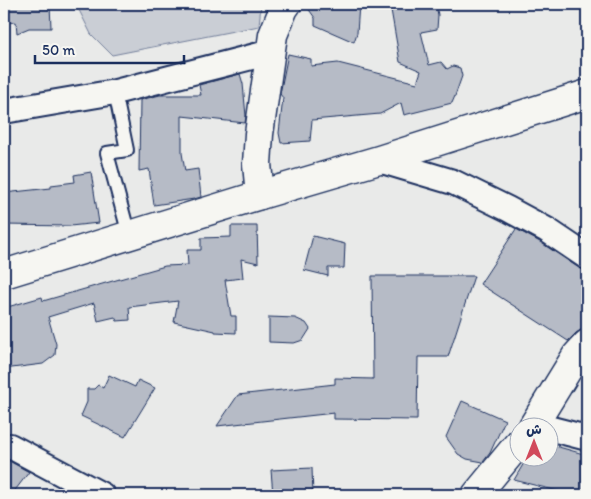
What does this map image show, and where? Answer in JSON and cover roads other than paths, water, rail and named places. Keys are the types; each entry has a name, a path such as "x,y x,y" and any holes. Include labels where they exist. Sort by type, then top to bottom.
{"main road":[{"path":"260,195 257,164 259,134 274,35 287,4"},
{"path":"4,274 379,160 587,94"},
{"path":"543,416 576,356 587,344"},
{"path":"476,495 508,460"}],"street":[{"path":"4,111 115,92 271,52"},
{"path":"379,160 453,182 546,230 587,257"},
{"path":"558,434 587,438"},
{"path":"10,446 102,495"}],"lane":[{"path":"115,92 127,150 107,153 129,235"}]}
